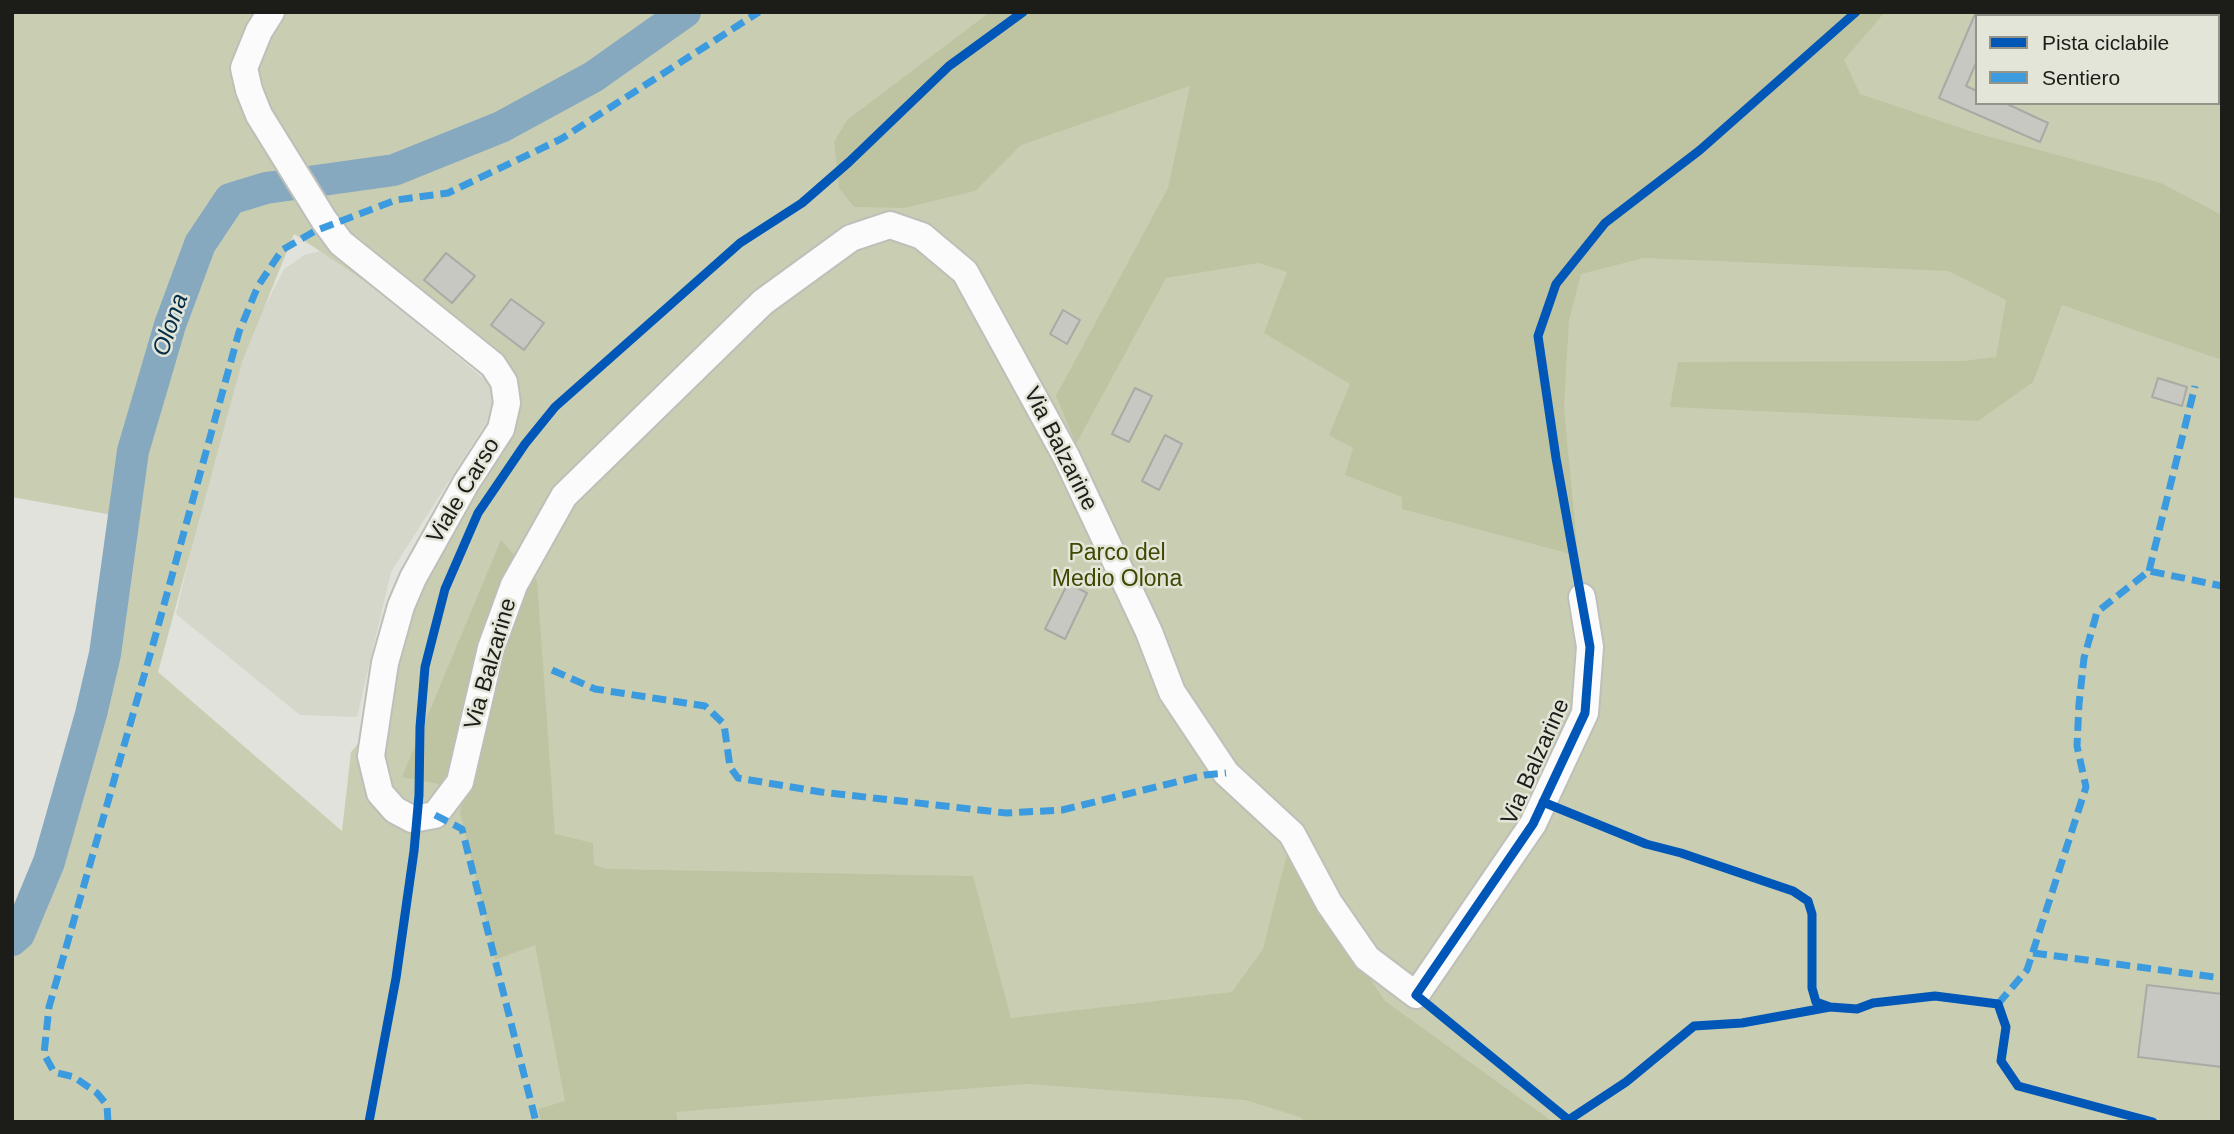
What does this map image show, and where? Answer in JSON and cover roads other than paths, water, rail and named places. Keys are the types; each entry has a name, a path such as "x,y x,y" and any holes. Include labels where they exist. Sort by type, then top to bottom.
{"street":[{"name":"Viale Carso","path":"271,12 259,31 244,68 259,115 324,220 341,243 493,365 504,382 507,403 501,429 466,483 413,578 401,606 386,663 371,756 380,793 395,810 412,818 435,815"},
{"name":"Via Balzarine","path":"435,815 460,782 491,648 514,585 564,496 763,302 851,238 890,225 922,236 965,272 1068,458 1149,632 1172,692 1226,773 1292,834 1329,903 1367,958 1416,995 1533,824 1585,713 1590,647 1582,597"}],"waterway":[{"name":"Olona","path":"12,940 19,934 49,862 91,714 105,654 133,451 170,325 200,244 230,199 266,188 394,170 501,127 593,77 685,12"}],"park label":[{"name":"Parco del Medio Olona","path":"1117,567"}]}
